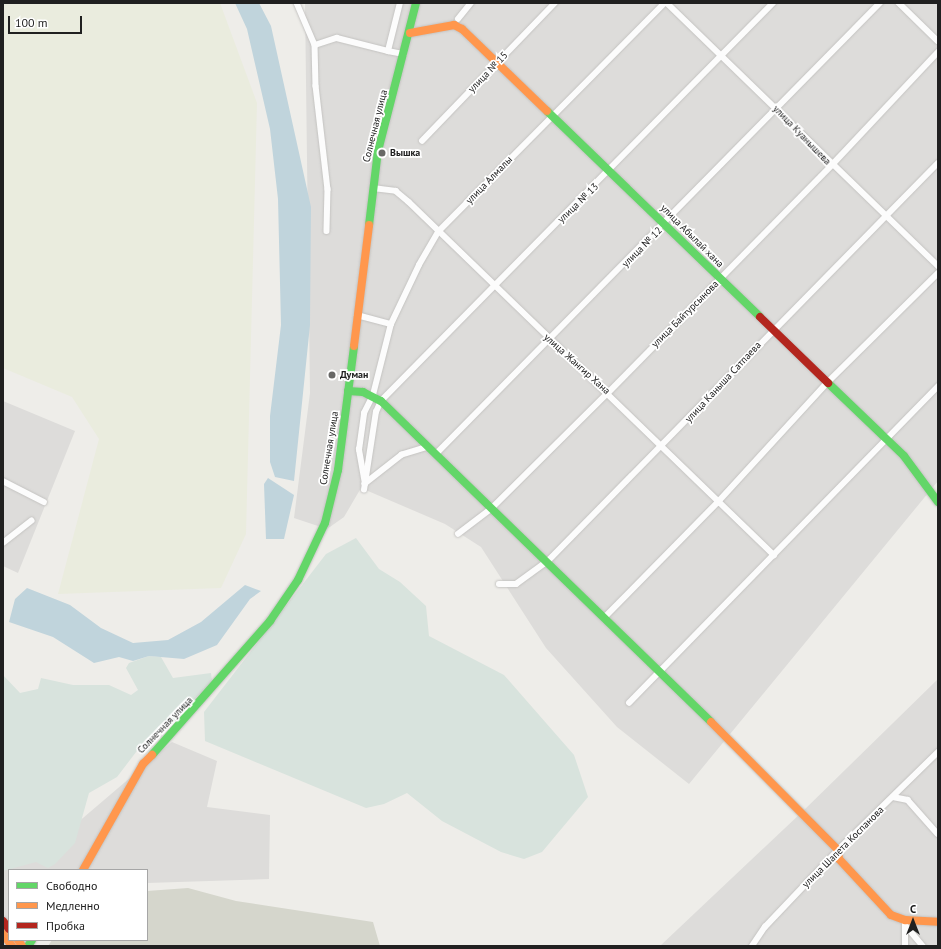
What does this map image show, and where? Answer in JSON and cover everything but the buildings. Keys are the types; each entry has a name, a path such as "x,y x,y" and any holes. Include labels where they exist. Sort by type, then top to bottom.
{"main road":[{"name":"Солнечная улица","path":"84,869 143,764 229,670 298,580 325,522 338,470 378,151 410,33 416,3"},
{"name":"улица Абылай хана","path":"410,33 454,25 497,62 904,456 938,502"},
{"path":"348,391 373,395 381,401 606,616 838,850 839,859 891,915 906,923 938,922"}],"street":[{"path":"297,3 315,45 316,86 328,189 327,231"},
{"path":"388,51 400,3"},
{"path":"458,19 471,3"},
{"name":"улица № 15","path":"422,141 555,3"},
{"name":"улица Куанышева","path":"666,3 723,55 832,165 938,266"},
{"name":"улица Алмалы","path":"365,484 358,450 364,413 373,395 391,324 439,231 666,3"},
{"name":"улица № 13","path":"381,401 494,285 610,172 773,3"},
{"name":"улица № 12","path":"436,454 665,224 880,3"},
{"path":"899,3 938,41"},
{"path":"315,45 337,38 404,54"},
{"name":"улица Байтурсынова","path":"458,534 492,508 608,393 832,165 938,52"},
{"name":"улица Каныша Сатпаева","path":"499,584 516,584 548,561 660,449 772,329 938,163"},
{"name":"улица Жангир Хана","path":"373,188 396,191 439,231 549,340 608,393 660,449 774,555"},
{"path":"606,616 717,503 827,383 938,273"},
{"path":"357,314 391,324"},
{"path":"629,703 658,670 774,555 885,438 938,386"},
{"path":"364,490 376,412 381,401"},
{"path":"365,484 402,455 428,447"},
{"path":"3,481 44,502"},
{"path":"3,543 31,521"},
{"name":"улица Шапета Коспанова","path":"752,946 765,927 838,850 938,752"},
{"path":"893,797 908,800 938,834"},
{"path":"905,946 906,923"},
{"path":"906,923 923,946"}],"shaded area":[{"path":"3,3 220,3 257,103 246,534 221,588 58,594 99,439 72,397 3,368"},
{"path":"305,3 938,3 938,481 689,784 617,727 546,648 481,547 445,524 361,488 344,517 327,529 294,518 310,393"},
{"path":"3,401 75,431 18,573 3,566"},
{"path":"356,538 379,569 400,582 426,606 429,636 504,675 574,755 588,797 542,852 524,859 501,852 442,821 407,793 384,804 366,808 205,741 204,712 326,554"},
{"path":"149,656 161,657 173,678 211,673 212,681 168,727 146,739 117,777 89,793 75,843 55,864 48,868 36,862 3,871 3,675 20,693 38,689 41,678 73,685 109,685 131,695 138,690 126,668 129,663"},
{"path":"938,679 938,946 660,946 802,812"},
{"path":"172,742 217,761 207,807 270,815 269,879 148,883 148,869 8,869 8,941 34,941 30,946 3,946 3,836 49,847"},
{"path":"188,888 236,901 373,922 380,946 48,946 51,941 148,941 148,891"}],"water":[{"path":"235,3 259,3 271,26 311,207 310,325 294,481 275,477 270,462 270,416 281,325 278,199 270,129 247,29"},
{"path":"268,478 294,495 284,539 266,539 264,484"},
{"path":"245,585 261,591 250,599 217,645 184,659 149,656 133,661 119,657 94,663 53,637 9,622 15,599 27,588 70,605 101,628 133,643 168,640 201,622"}],"traffic: fast":[{"path":"369,225 378,151 416,3"},
{"path":"547,111 760,317"},
{"path":"152,755 270,621 298,580 325,523 338,470 354,346"},
{"path":"828,383 904,456 938,502"},
{"path":"348,391 363,392 381,401 711,722"},
{"path":"28,946 31,941"}],"traffic: slow":[{"path":"410,33 454,25 462,29 547,111"},
{"path":"354,346 369,225"},
{"path":"711,722 838,850 839,859 891,915 905,920 938,922"},
{"path":"84,869 143,764 152,755"},
{"path":"3,934 8,941"},
{"path":"8,941 12,946"},
{"path":"19,941 22,946"}],"traffic: jam":[{"path":"760,317 828,383"},
{"path":"3,921 8,928"}],"place":[{"name":"Вышка","path":"382,153"},
{"name":"Думан","path":"332,375"}]}
